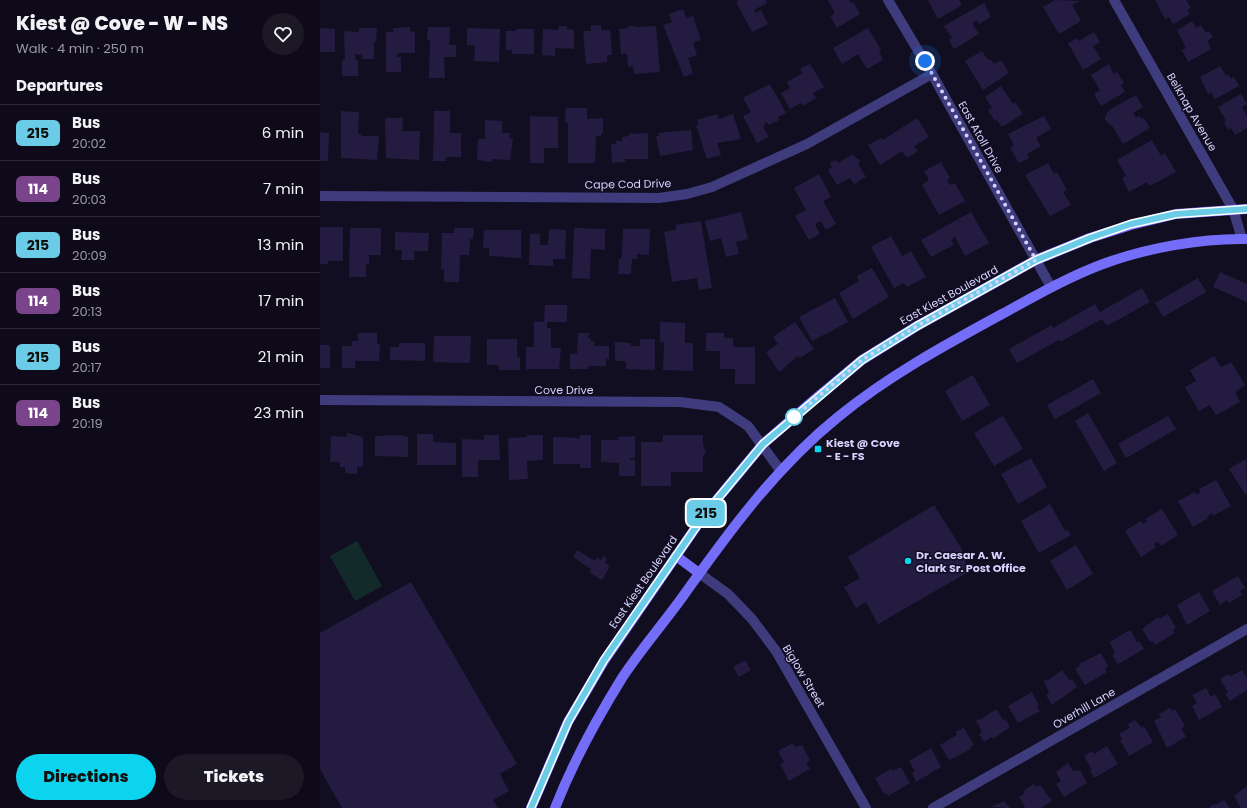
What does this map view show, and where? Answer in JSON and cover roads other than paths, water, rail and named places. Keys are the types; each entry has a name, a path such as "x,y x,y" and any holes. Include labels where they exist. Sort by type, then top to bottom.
{"main road":[{"name":"East Kiest Boulevard","path":"530,808 568,722 604,660 705,514 763,444 862,360 917,326 1036,260 1090,238 1131,224 1176,214 1233,209 1247,210"},
{"path":"554,808 567,777 591,730 624,676 738,520 780,470 837,418 884,382 938,349 1051,287 1104,263 1192,242 1244,239"},
{"path":"676,556 699,573"}],"street":[{"name":"East Atoll Drive","path":"888,0 932,74 1051,287"},
{"name":"Belknap Avenue","path":"1114,0 1233,209 1244,239"},
{"name":"Cape Cod Drive","path":"320,196 659,198 687,194 712,187 807,144 932,74"},
{"name":"Cove Drive","path":"320,400 680,402 719,407 748,426 763,444 780,470"},
{"name":"Biglow Street","path":"699,573 728,594 752,619 776,651 866,808"},
{"name":"Overhill Lane","path":"933,808 1247,629"}],"place":[{"name":"Kiest @ Cove - E - FS","path":"818,449"},
{"name":"Dr. Caesar A. W. Clark Sr. Post Office","path":"908,561"}]}
